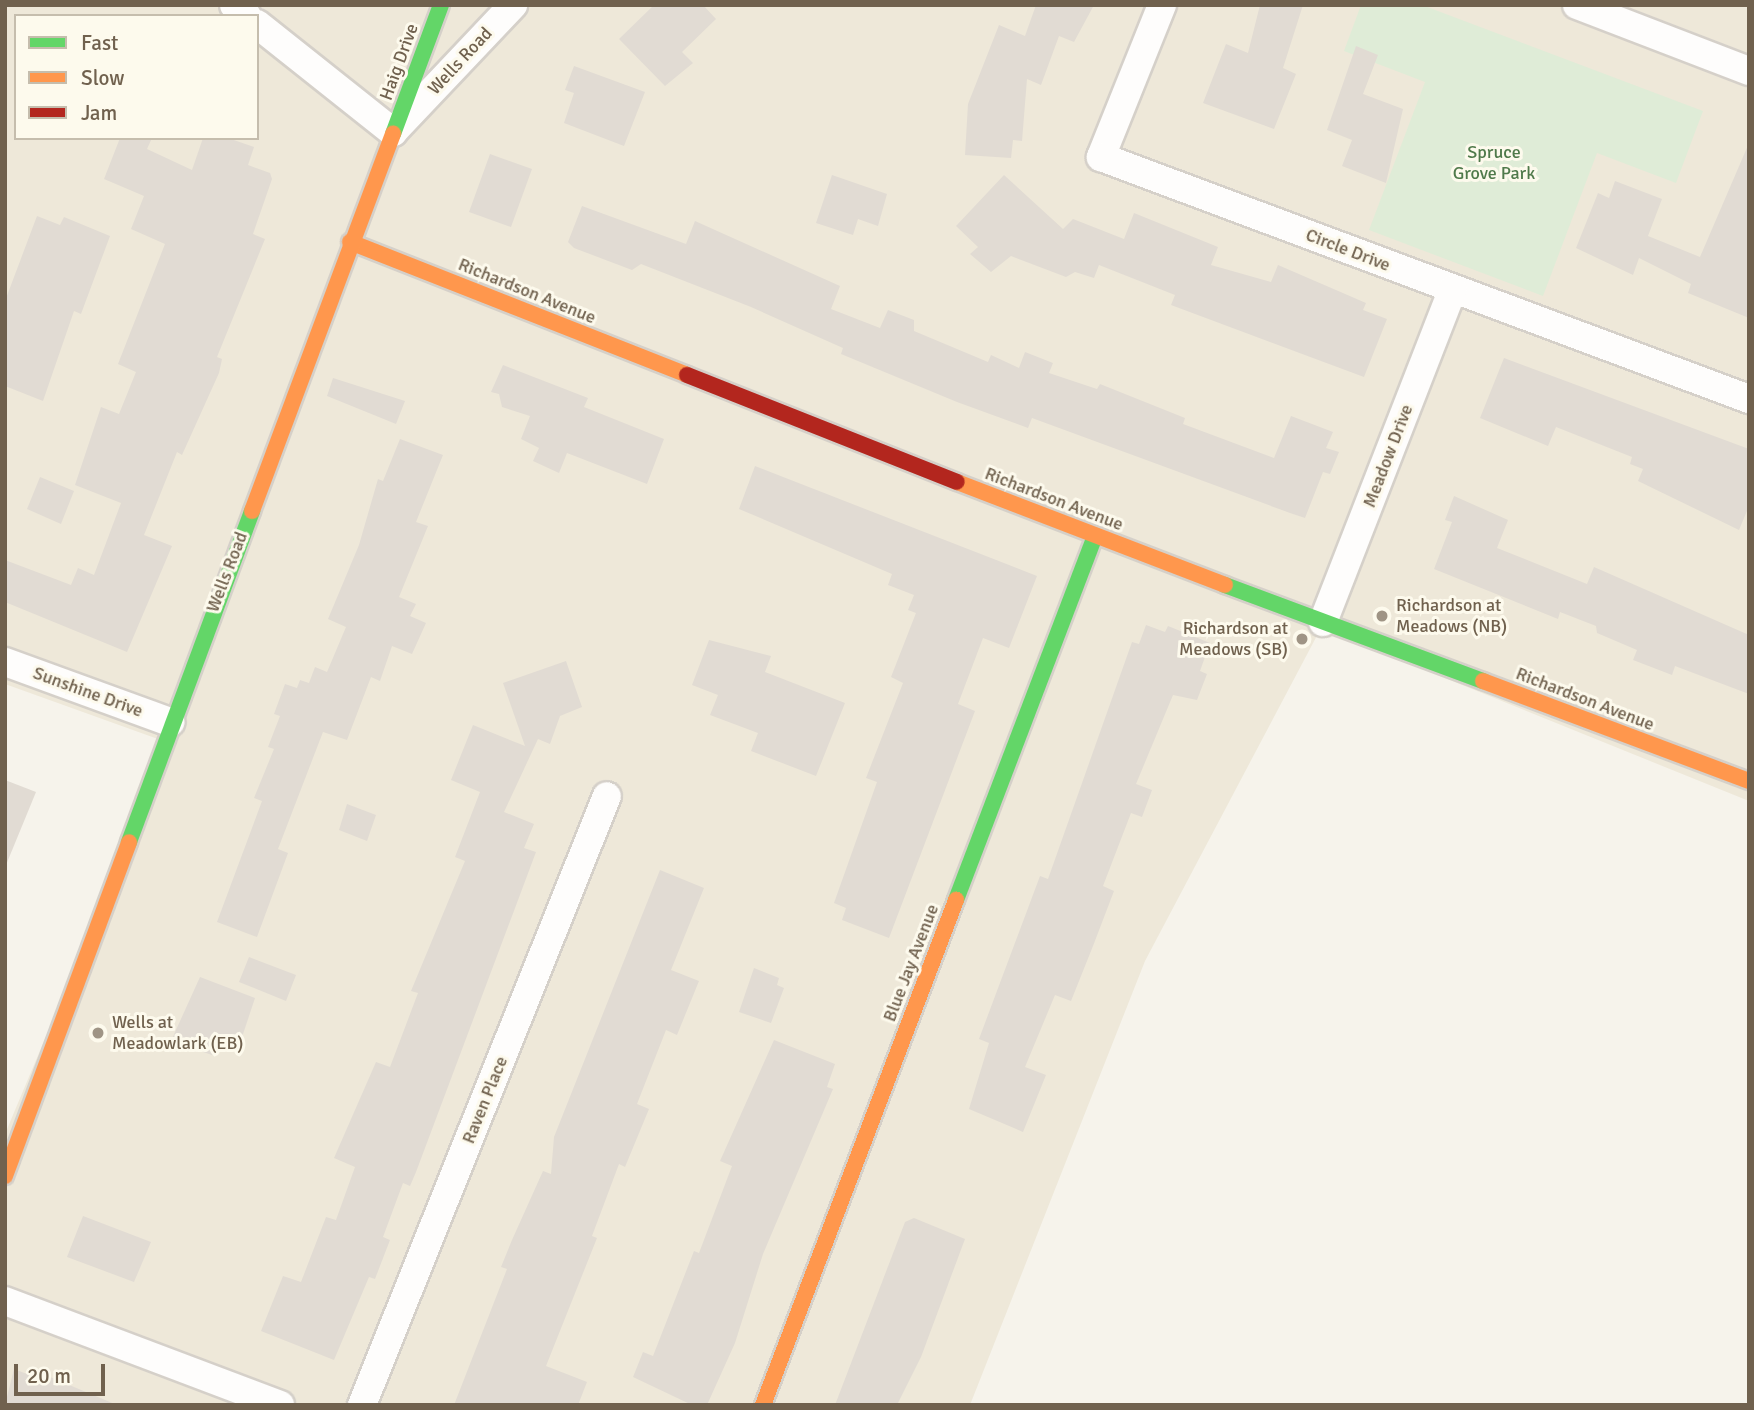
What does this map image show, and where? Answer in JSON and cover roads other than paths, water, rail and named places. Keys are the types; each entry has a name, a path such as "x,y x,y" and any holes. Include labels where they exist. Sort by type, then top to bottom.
{"street":[{"name":"Haig Drive","path":"393,132 440,5"},
{"name":"Wells Road","path":"5,1177 170,722 393,132 513,5"},
{"name":"Circle Drive","path":"1162,5 1101,157 1749,399"},
{"path":"1577,5 1617,12 1749,71"},
{"path":"259,26 393,132"},
{"name":"Richardson Avenue","path":"350,242 1095,536 1749,781"},
{"name":"Meadow Drive","path":"1323,622 1453,289"},
{"name":"Blue Jay Avenue","path":"763,1405 1095,536"},
{"name":"Sunshine Drive","path":"5,662 170,722"},
{"name":"Raven Place","path":"362,1405 607,796"},
{"path":"5,1301 279,1405"}],"place":[{"name":"Richardson at Meadows (NB)","path":"1382,616"},
{"name":"Richardson at Meadows (SB)","path":"1302,639"},
{"name":"Wells at Meadowlark (EB)","path":"98,1033"}],"park label":[{"name":"Spruce Grove Park","path":"1494,163"}]}
